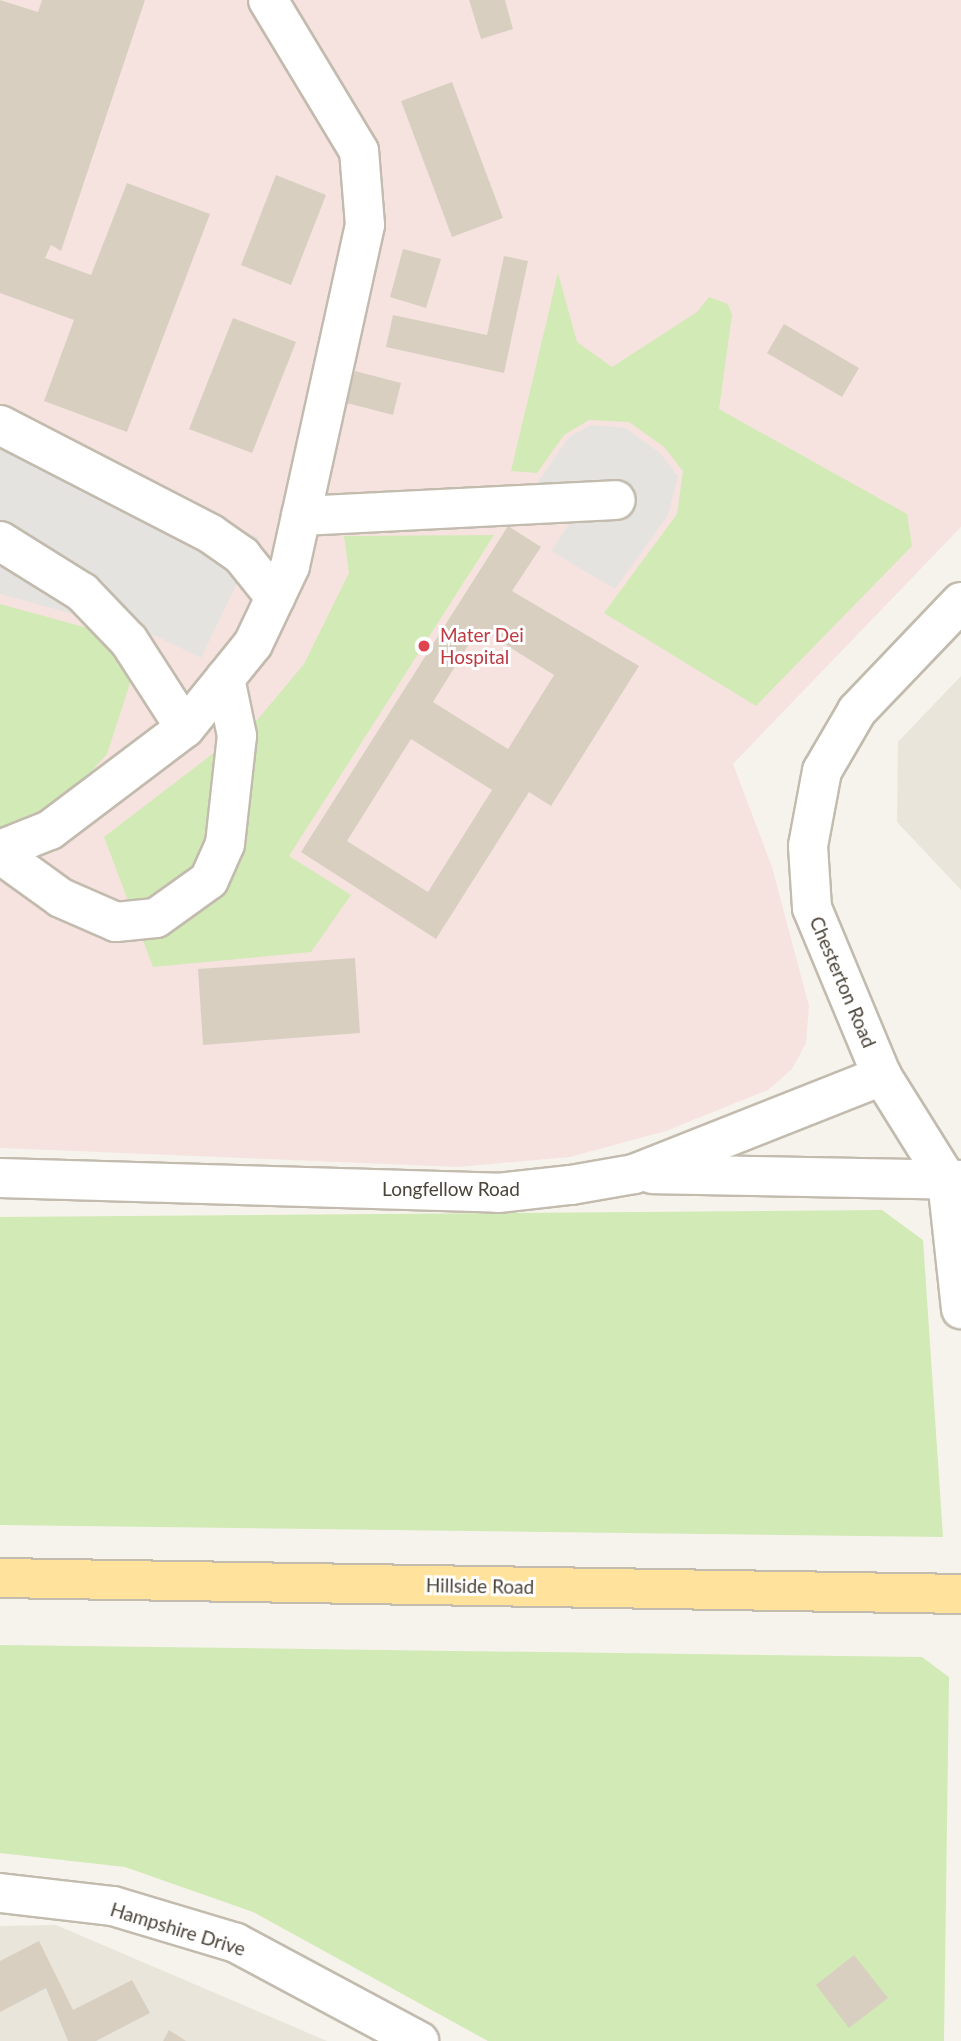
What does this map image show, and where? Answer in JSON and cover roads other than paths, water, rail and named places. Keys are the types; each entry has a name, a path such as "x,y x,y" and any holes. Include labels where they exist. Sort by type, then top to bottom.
{"main road":[{"name":"Hillside Road","path":"0,1578 961,1594"}],"street":[{"path":"225,677 237,736 225,844 209,880 156,918 116,922 61,898 0,852 50,830 185,728 225,677 253,644 275,597 301,516 365,225 359,151 268,0"},
{"path":"0,425 211,534 242,556 275,597"},
{"path":"301,516 616,500"},
{"path":"0,541 82,592 129,641 185,728"},
{"name":"Chesterton Road","path":"961,602 856,711 822,771 808,846 812,908 882,1076 954,1180 961,1310"},
{"name":"Longfellow Road","path":"0,1178 498,1193 634,1174 882,1076"},
{"path":"634,1174 954,1180"},
{"name":"Hampshire Drive","path":"0,1893 113,1906 236,1943 419,2041"}],"place":[{"name":"Mater Dei Hospital","path":"424,646"}]}
